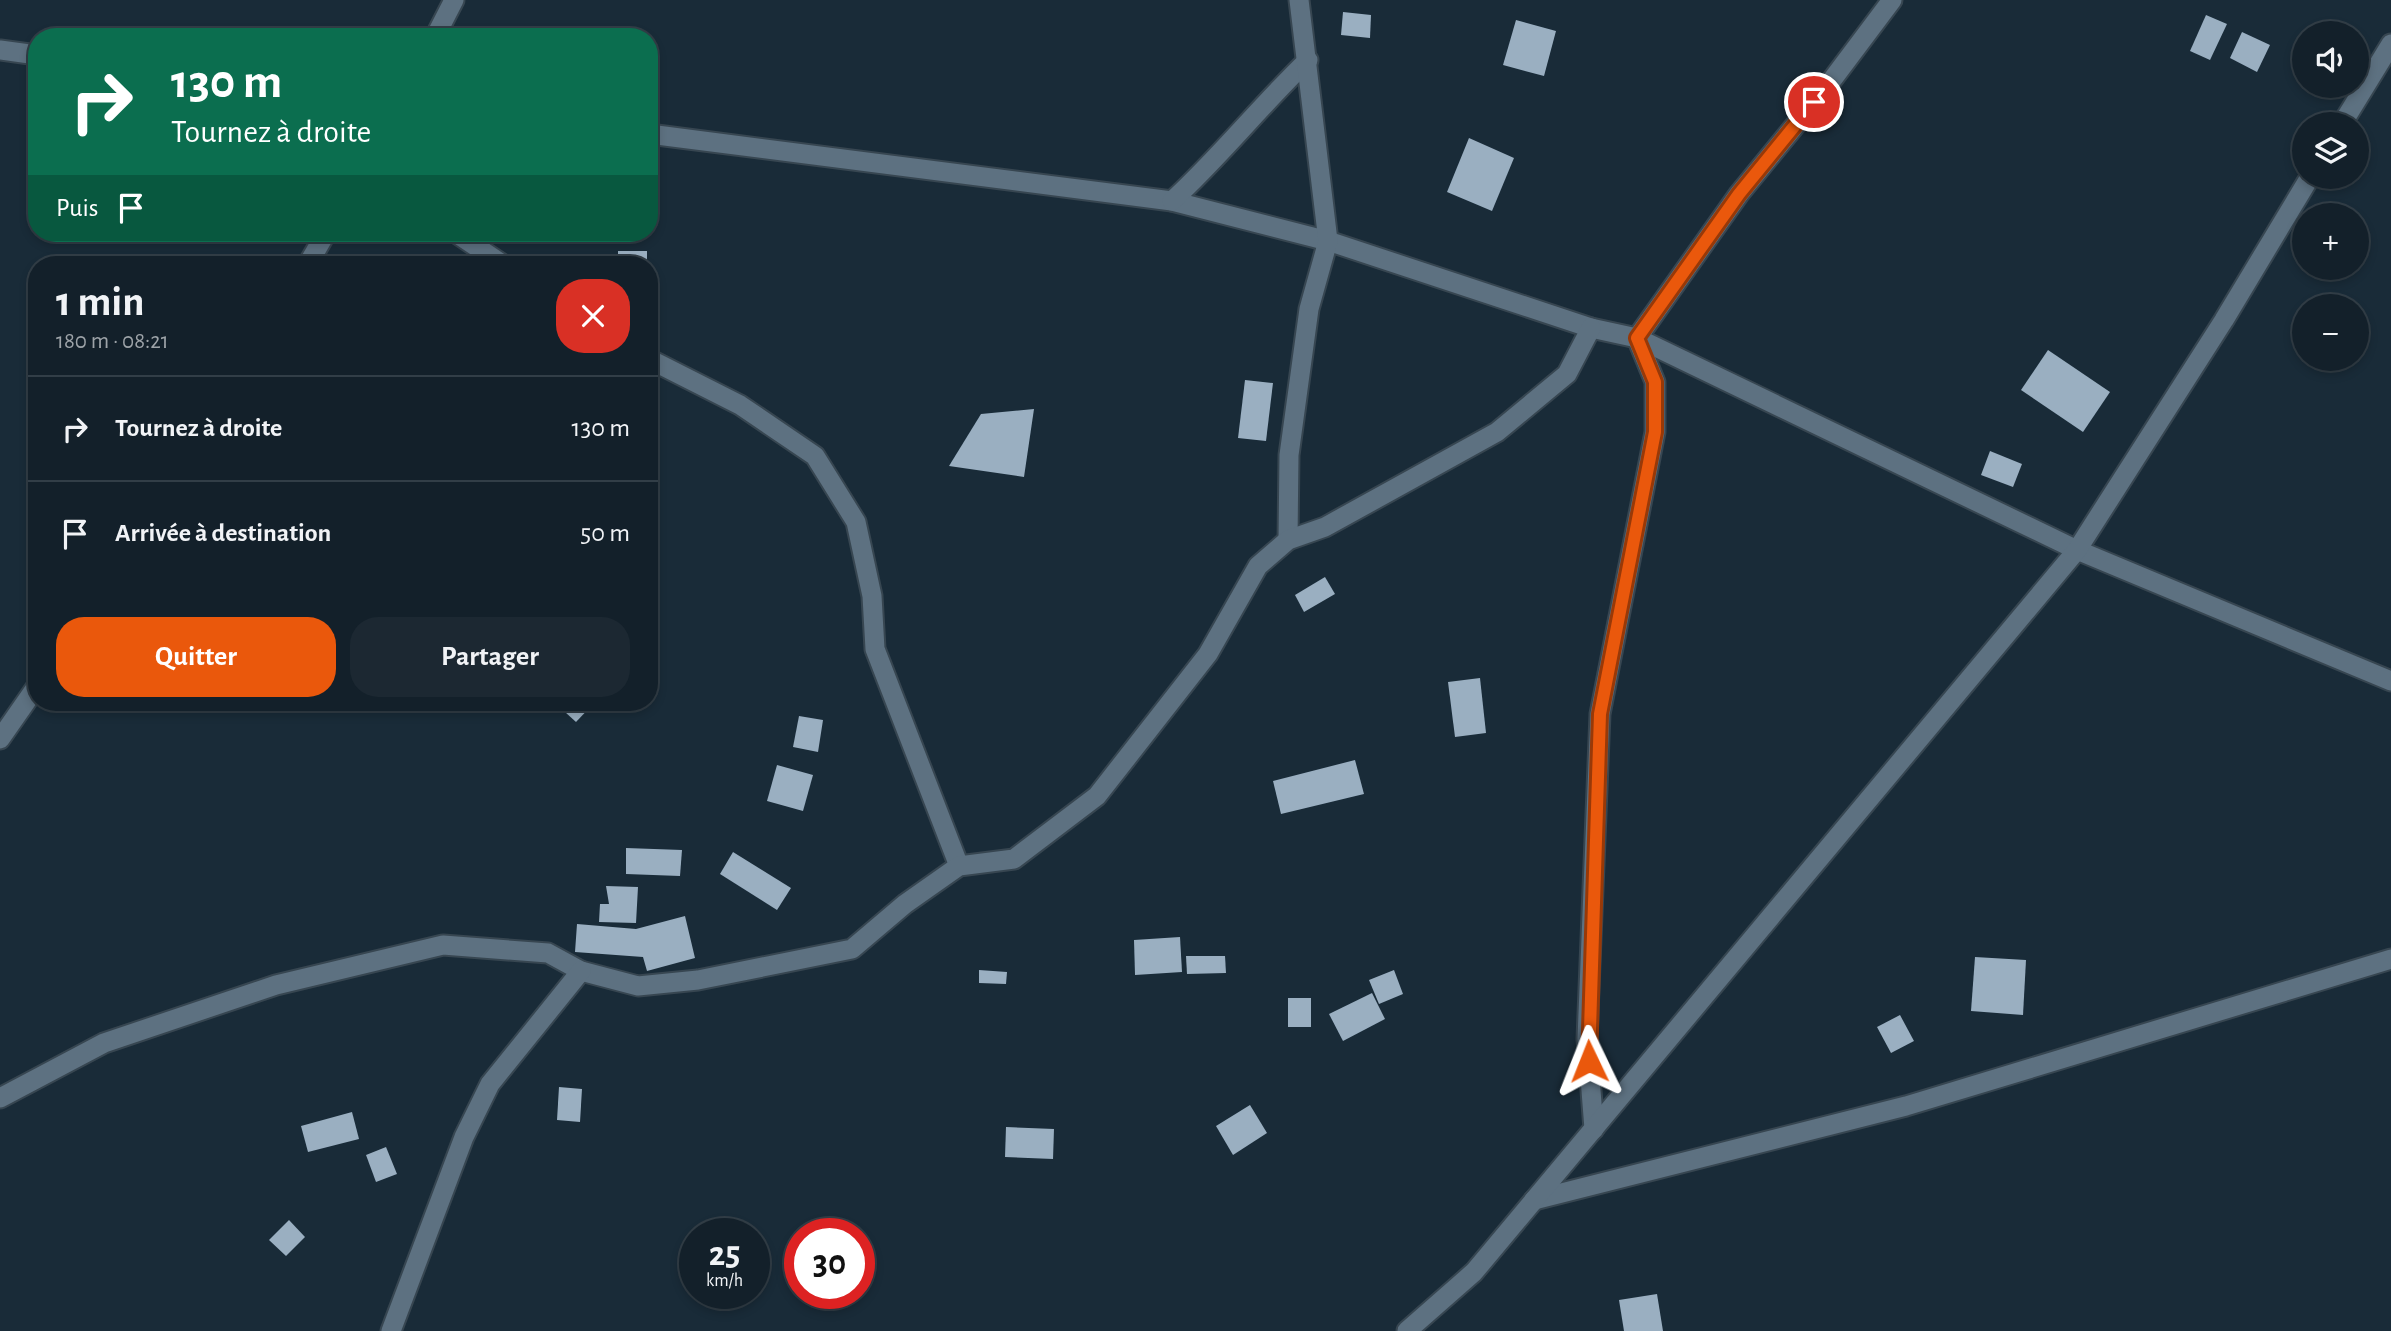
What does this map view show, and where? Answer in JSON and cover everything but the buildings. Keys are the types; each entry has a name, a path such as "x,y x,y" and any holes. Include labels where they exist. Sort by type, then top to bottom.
{"street":[{"path":"440,28 454,0"},
{"path":"1288,540 1289,455 1309,309 1328,241 1299,0"},
{"path":"1637,338 1739,194 1829,84 1892,0"},
{"path":"2349,112 2391,44"},
{"path":"0,50 28,54"},
{"path":"1172,201 1258,108 1308,60"},
{"path":"658,135 1172,201 1328,241 1591,328 1637,338 2077,550 2391,681"},
{"path":"1407,1331 1474,1272 2077,550 2224,320 2303,189"},
{"path":"469,242 490,256"},
{"path":"0,1098 104,1043 276,985 443,944 548,953 581,971 638,986 698,980 852,949 905,904 959,866 1014,859 1097,796 1208,654 1258,566 1288,540 1325,527 1497,432 1567,374 1591,328"},
{"path":"1594,1129 1587,1039 1600,714 1655,432 1655,382 1637,338"},
{"path":"658,364 740,405 815,456 856,522 872,596 875,649 959,866"},
{"path":"0,739 28,699"},
{"path":"1534,1200 1906,1107 2391,959"},
{"path":"391,1331 464,1137 490,1084 581,971"}],"route":[{"path":"1589,1061 1587,1039 1600,714 1655,432 1655,382 1637,338 1739,194 1814,102"}]}
